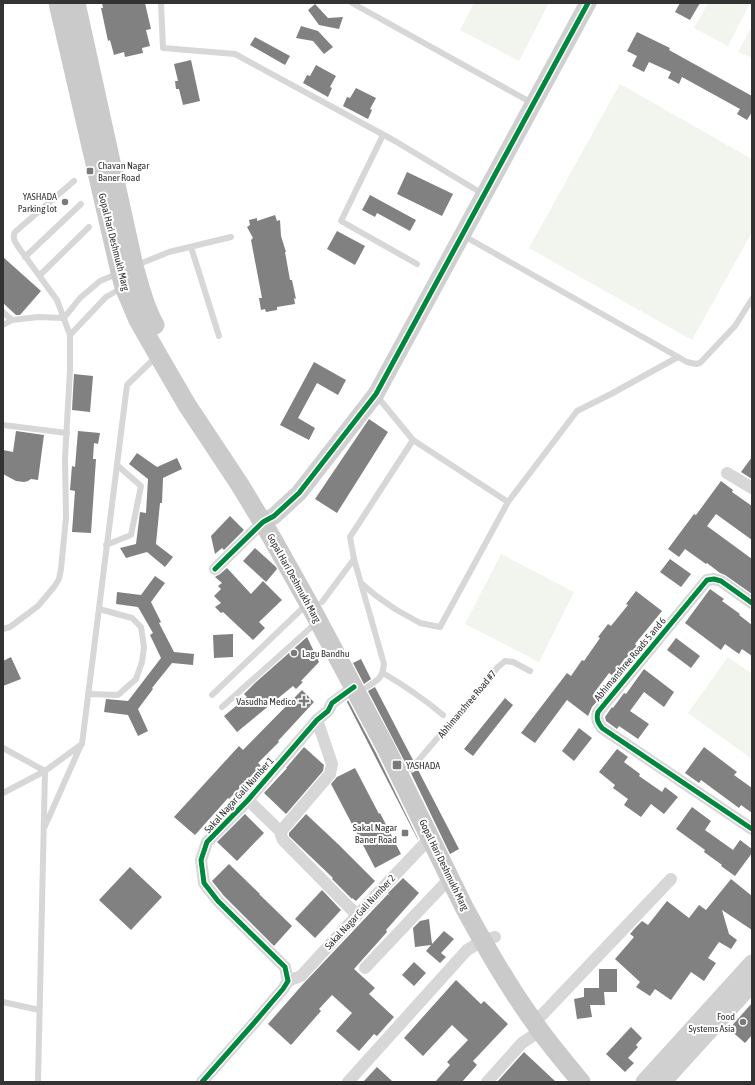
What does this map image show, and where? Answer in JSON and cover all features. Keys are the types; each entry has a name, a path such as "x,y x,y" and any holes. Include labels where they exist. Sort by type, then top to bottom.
{"main road":[{"name":"Gopal Hari Deshmukh Marg","path":"58,3 129,276 168,349 268,519 360,690 386,748 464,907 489,939 541,1023 581,1082"},
{"name":"Gopal Hari Deshmukh Marg","path":"76,3 138,320 187,405 240,486 268,519"},
{"name":"Gopal Hari Deshmukh Marg","path":"360,690 411,769 474,902 489,939"},
{"name":"Gopal Hari Deshmukh Marg","path":"541,1023 595,1082"}],"street":[{"path":"215,569 268,519 299,493 376,394 588,3"},
{"path":"727,473 752,488"},
{"name":"Abhimanshree Roads 5 and 6","path":"752,603 717,580 707,580 598,712 597,716 599,724 602,728 752,829"},
{"name":"Sakal Nagar Gali Number 1","path":"288,980 285,967 218,901 204,883 201,860 208,842 248,800 317,720 328,711 336,710 360,690"},
{"path":"281,832 330,774 332,764 317,720"},
{"path":"248,800 281,832 281,837 283,840 357,915"},
{"name":"Sakal Nagar Gali Number 2","path":"288,980 301,976 430,838"},
{"path":"365,968 450,878"},
{"path":"488,1082 670,879"},
{"path":"348,1082 467,950 489,939"},
{"path":"644,1082 752,963"},
{"path":"202,1082 283,989 288,980"},
{"path":"663,1082 752,984"}],"lane":[{"path":"161,3 163,48 235,54 383,135 484,195"},
{"path":"352,3 534,103"},
{"path":"383,135 341,221 417,264"},
{"path":"3,629 10,626 38,606 59,579 66,518 65,458 70,370 70,335 57,300 40,275 25,257 14,240 13,235 74,181"},
{"path":"25,257 80,204"},
{"path":"40,275 89,227"},
{"path":"462,235 687,362 696,364 700,363 735,326 752,300"},
{"path":"70,335 106,297 129,276 169,252 231,238"},
{"path":"191,247 219,336"},
{"path":"64,318 80,298 100,281 129,276"},
{"path":"3,312 12,320"},
{"path":"3,325 12,320 38,317 64,318"},
{"path":"44,829 82,744 127,385 158,355"},
{"path":"361,584 385,602 420,623 440,627 508,502 577,411 678,357"},
{"path":"376,394 413,440 508,502"},
{"path":"3,425 67,433"},
{"path":"360,690 380,678 383,673 384,664 354,559 350,537 413,440"},
{"path":"106,545 131,535 141,486 116,465"},
{"path":"222,707 316,608 354,559"},
{"path":"212,695 316,608"},
{"path":"88,694 118,695 136,679 142,662 144,647 141,627 132,618 98,609"},
{"name":"Abhimanshree Road #7","path":"411,769 498,667 505,661 513,662 530,671"},
{"path":"383,673 424,699 443,715"},
{"path":"3,793 45,771 82,744"},
{"path":"3,748 45,771"},
{"path":"38,1082 45,771"},
{"path":"3,1002 39,1010"}],"shaded area":[{"path":"474,3 549,3 519,61 460,30"},
{"path":"708,3 750,3 728,46 694,28"},
{"path":"752,26 752,58 738,52"},
{"path":"620,84 752,159 752,232 692,340 529,248"},
{"path":"501,554 574,592 539,662 465,624"},
{"path":"728,657 752,674 752,759 688,713"}],"building":[{"path":"102,3 145,3 151,29 146,30 150,46 142,48 143,53 125,57 124,52 114,55 110,40 108,41 101,8 103,8"},
{"path":"680,3 700,3 690,20 675,12"},
{"path":"315,4 328,18 343,17 339,29 319,25 308,10"},
{"path":"301,26 318,31 333,47 324,54 313,41 296,38"},
{"path":"637,32 670,48 669,50 752,96 752,112 747,120 737,114 740,109 682,77 679,84 668,78 671,72 649,62 644,72 632,66 637,56 627,51"},
{"path":"255,37 290,56 285,65 250,45"},
{"path":"191,60 200,101 183,105 179,89 176,89 175,81 178,81 174,64"},
{"path":"316,65 336,76 330,87 332,88 328,97 303,83 307,75 310,76"},
{"path":"356,88 376,98 370,109 372,110 368,119 343,106 347,97 350,98"},
{"path":"407,172 453,194 442,216 397,194"},
{"path":"370,195 416,220 410,231 377,213 375,217 362,210"},
{"path":"275,215 277,221 280,220 281,236 286,252 290,280 292,280 296,299 294,298 295,304 277,307 277,310 266,312 265,309 261,310 259,298 262,298 251,240 253,238 247,227 250,225 249,220 257,218 257,221"},
{"path":"337,231 365,246 355,265 327,249"},
{"path":"3,257 41,291 20,315 16,315 3,303"},
{"path":"314,362 346,380 338,395 317,383 298,418 315,428 309,440 280,425"},
{"path":"74,374 93,376 90,412 72,410"},
{"path":"369,419 388,432 337,513 315,499"},
{"path":"16,431 44,435 38,480 31,479 24,482 16,481 3,474 3,450 13,452"},
{"path":"78,431 100,433 98,444 94,443 93,459 96,459 91,533 72,532 75,491 70,490 72,466 75,467"},
{"path":"137,453 157,467 177,458 182,469 163,478 162,503 160,503 156,544 173,557 165,567 147,552 126,558 120,548 136,544 140,512 146,513 148,479 129,464"},
{"path":"752,457 752,479 741,472"},
{"path":"721,481 733,490 732,492 752,506 752,540 716,514 707,526 752,559 752,594 685,549 679,557 668,549"},
{"path":"230,516 244,530 224,550 222,548 215,554 211,536"},
{"path":"255,548 277,569 266,582 243,561"},
{"path":"670,559 691,574 681,587 660,572"},
{"path":"227,568 251,594 263,581 282,600 259,622 265,628 253,640 223,612 221,613 215,607 221,603 214,596 221,589 218,586 222,583 215,577"},
{"path":"155,576 165,583 151,602 161,622 159,623 174,652 194,654 193,665 172,663 152,688 153,689 138,709 148,731 138,736 128,715 104,712 106,699 128,701 161,658 150,635 153,633 138,607 116,604 117,592 141,595"},
{"path":"710,589 724,599 722,601 752,625 752,656 742,649 739,654 725,644 721,650 685,623"},
{"path":"636,591 662,611 635,644 637,646 627,659 625,658 613,676 609,673 594,693 600,698 592,707 588,716 567,700 535,743 521,733 567,673 571,676 582,660 584,661 600,638 598,637 608,624 611,626 628,605 626,604"},
{"path":"233,634 233,657 214,658 213,635"},
{"path":"307,637 319,662 301,681 303,682 296,689 293,686 237,732 224,716 247,697 244,694 255,683"},
{"path":"676,638 700,656 691,668 667,650"},
{"path":"11,657 21,679 3,686 3,661"},
{"path":"361,659 371,679 364,684 353,663"},
{"path":"644,669 674,692 664,707 644,692 630,711 649,724 638,739 619,726 617,729 606,721 605,717 624,693 626,694"},
{"path":"375,687 413,760 407,766 368,691"},
{"path":"302,690 314,702 278,741 279,742 258,763 261,766 229,799 228,798 195,835 174,817 239,746 243,750"},
{"path":"505,698 513,705 473,756 464,749"},
{"path":"348,700 376,753 418,840 347,702"},
{"path":"579,728 592,738 574,761 562,751"},
{"path":"304,747 324,765 323,771 286,814 264,793"},
{"path":"704,747 737,772 734,775 752,788 752,813 741,805 739,808 701,780 699,783 685,773"},
{"path":"617,749 628,757 624,762 640,774 639,776 662,792 665,787 678,797 664,814 651,804 641,817 624,805 628,799 613,788 615,785 599,772"},
{"path":"355,768 401,854 375,868 331,784 337,777"},
{"path":"417,768 459,849 450,854 411,773"},
{"path":"692,807 711,821 705,830 733,850 740,840 752,849 752,853 735,876 704,852 705,850 676,829"},
{"path":"245,814 264,833 237,861 217,842"},
{"path":"306,814 375,881 356,901 352,899 332,879 333,878 289,836 289,833"},
{"path":"229,864 292,926 274,946 224,896 212,881"},
{"path":"130,867 162,897 131,930 99,900"},
{"path":"403,878 419,893 354,969 375,988 369,994 394,1017 377,1036 374,1034 359,1051 336,1031 352,1013 332,995 319,1009 321,1011 291,1045 268,1024 304,983 388,894 390,896 388,893"},
{"path":"731,879 752,896 752,930 722,910 729,934 737,940 731,949 719,942 708,958 716,963 704,981 691,972 671,1000 655,989 650,996 636,987 640,982 615,959 634,937 630,934 636,927 642,921 648,925 667,901 689,918 699,905 706,910"},
{"path":"322,890 341,910 315,938 295,919"},
{"path":"429,919 432,944 444,931 454,939 441,953 446,957 440,963 426,951 431,945 415,947 413,928 420,921"},
{"path":"414,962 426,973 414,986 402,975"},
{"path":"599,969 617,969 617,992 604,992 605,1005 590,1005 592,1017 577,1019 574,999 584,997 584,988 599,988"},
{"path":"456,980 481,1004 484,1001 508,1024 473,1061 477,1065 462,1082 435,1082 450,1065 447,1062 468,1040 452,1025 423,1056 404,1038"},
{"name":"Food Systems Asia","path":"752,1003 752,1035 745,1043 729,1029"},
{"path":"631,1027 642,1038 636,1045 638,1047 628,1058 634,1063 625,1072 606,1054"},
{"path":"524,1052 556,1082 497,1082"},
{"path":"377,1067 393,1082 363,1082"}],"cycle path":[{"path":"215,569 263,522 274,516 299,493 376,394 588,3"},
{"path":"752,603 721,581 714,579 707,580 598,712 597,717 598,723 602,728 752,829"},
{"path":"202,1082 283,989 288,981 285,967 218,901 204,883 201,860 207,842 248,800 317,720 328,711 332,703 354,687"}],"place":[{"name":"Chavan Nagar Baner Road","path":"90,171"},
{"name":"YASHADA Parking lot","path":"65,202"},
{"name":"Lagu Bandhu","path":"294,653"},
{"name":"Vasudha Medico","path":"304,701"},
{"name":"YASHADA","path":"397,765"},
{"name":"Sakal Nagar Baner Road","path":"405,833"},
{"name":"Food Systems Asia","path":"743,1022"}]}
